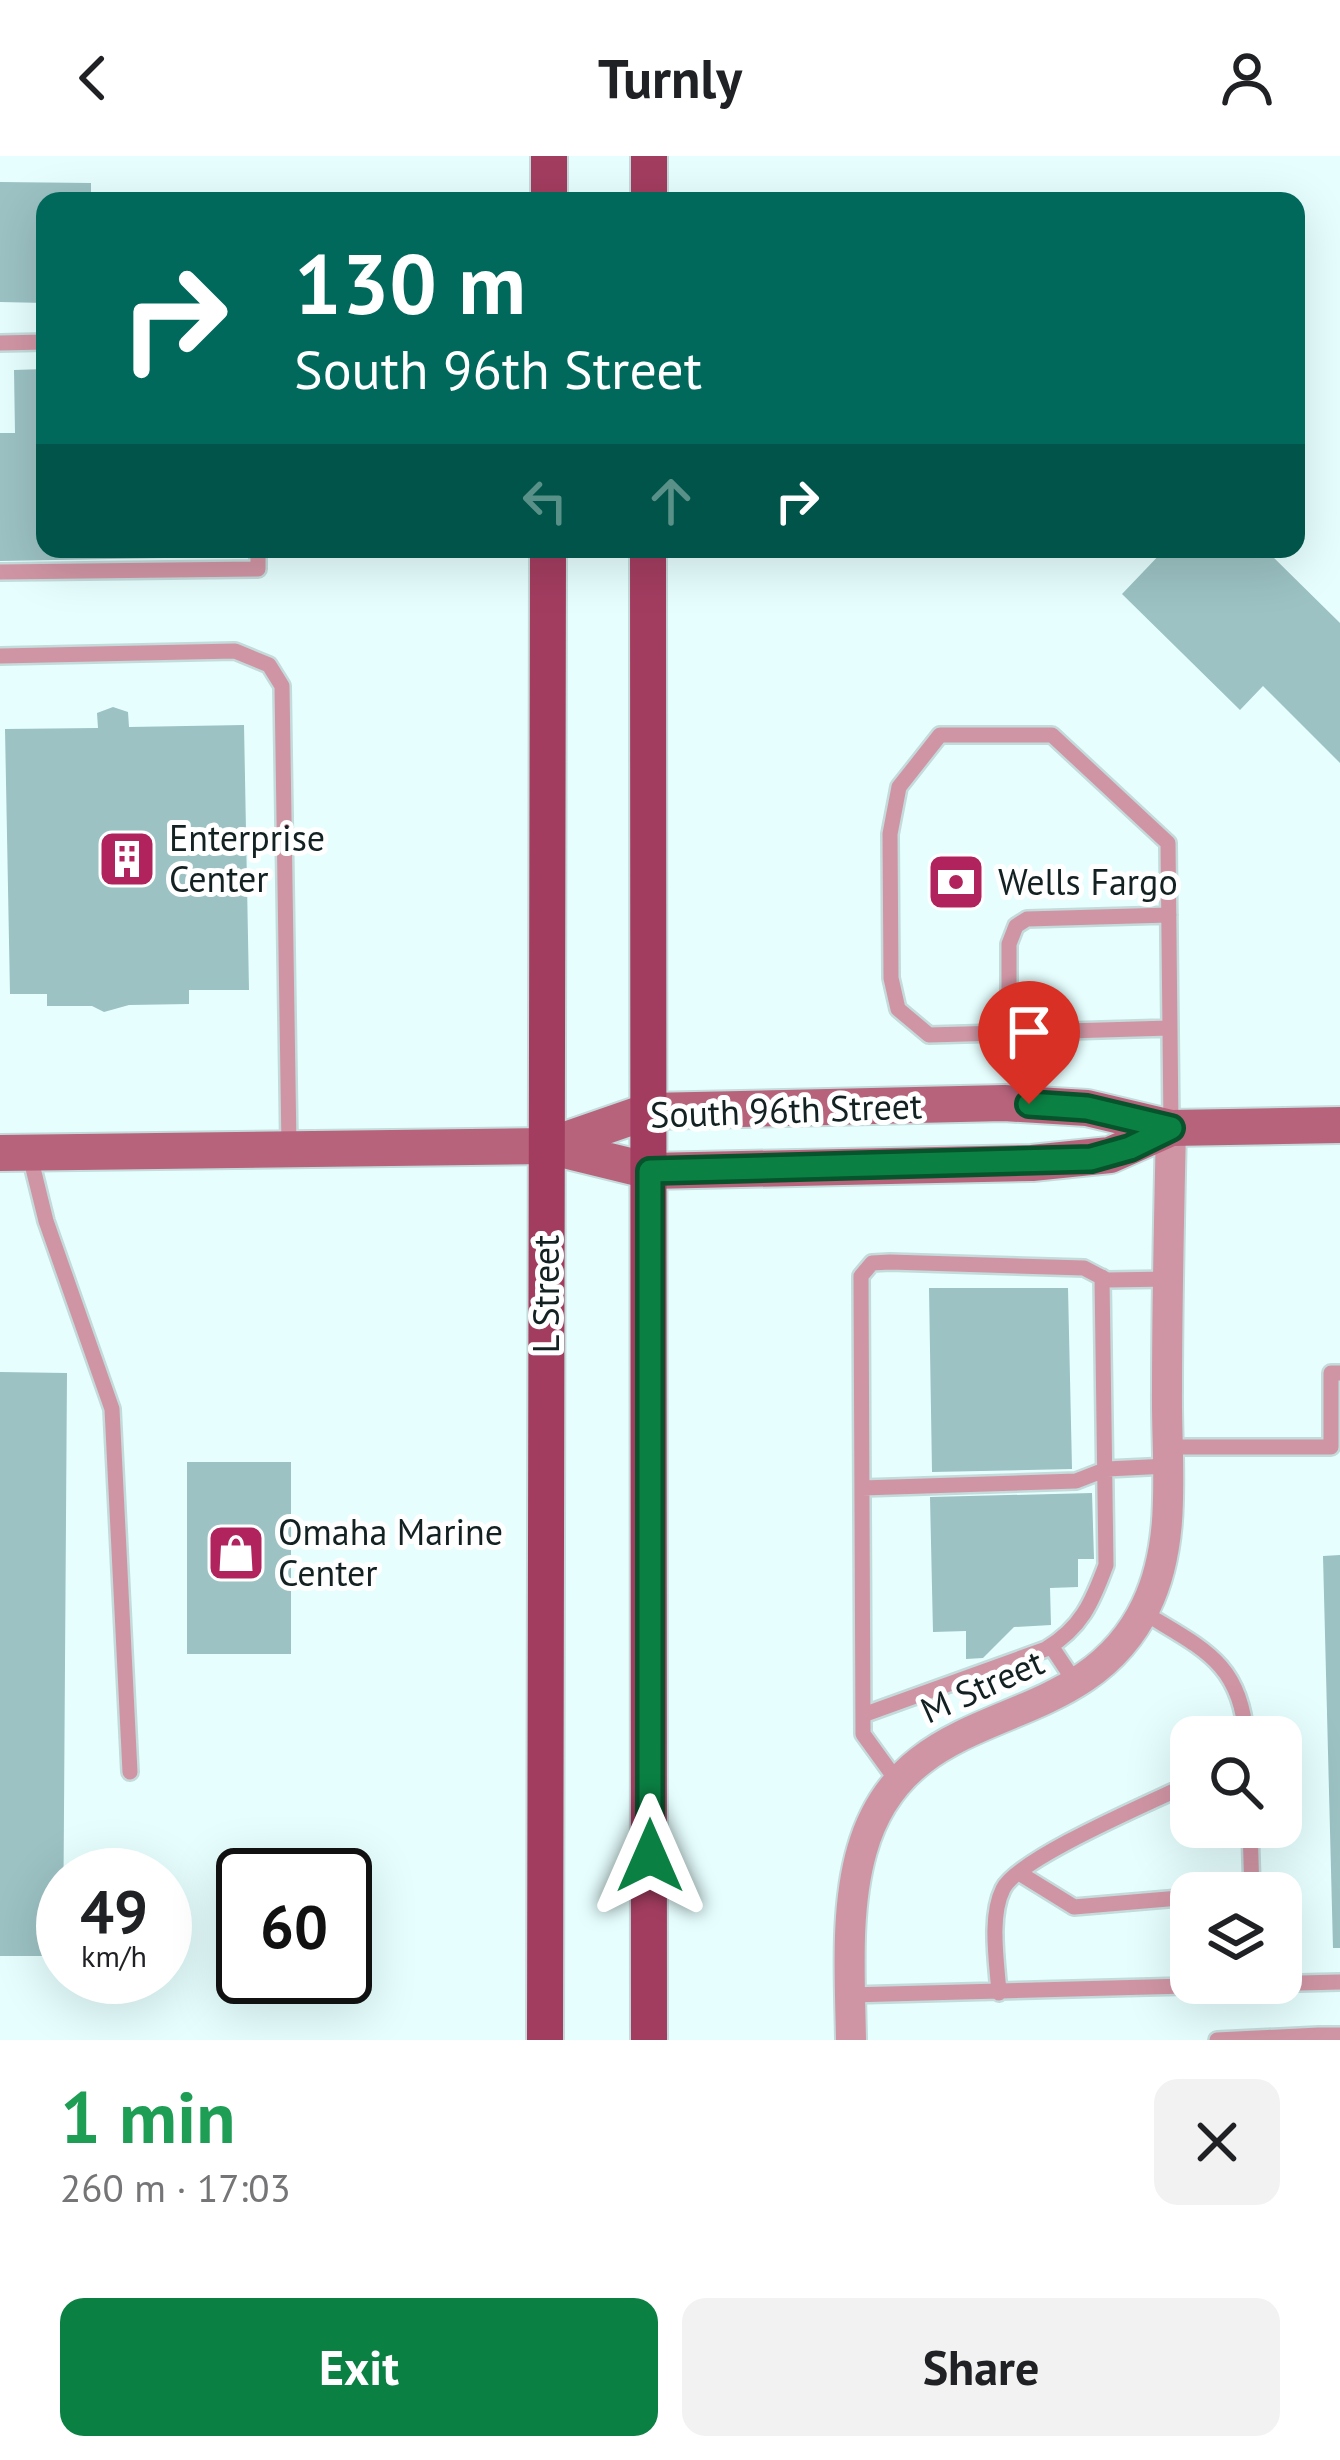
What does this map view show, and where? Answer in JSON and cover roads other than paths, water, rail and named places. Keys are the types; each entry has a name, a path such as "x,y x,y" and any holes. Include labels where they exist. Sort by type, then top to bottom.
{"main road":[{"path":"549,156 549,192"},
{"path":"649,156 649,192"},
{"name":"L Street","path":"545,2040 548,558"},
{"path":"648,558 649,2040"},
{"name":"South 96th Street","path":"548,1146 649,1111 1004,1103 1087,1108 1171,1128 1340,1125"},
{"name":"South 96th Street","path":"15,1153 548,1146 650,1171 1091,1159 1130,1148 1171,1128"}],"street":[{"name":"M Street","path":"850,2040 854,1892 862,1849 897,1781 955,1735 1077,1685 1121,1646 1143,1612 1161,1564 1171,1128"}],"lane":[{"path":"0,343 36,342"},
{"path":"0,572 258,568 258,558"},
{"path":"0,656 235,651 269,665 282,686 289,1150"},
{"path":"1170,1028 929,1035 898,1009 891,978 890,834 899,788 940,735 1052,735 1168,843 1169,915 1171,1128"},
{"path":"1010,1033 1009,944 1016,926 1027,920 1169,915"},
{"path":"15,1153 46,1222 112,1409 130,1772"},
{"path":"897,1781 870,1751 863,1715 861,1276 872,1264 1084,1268 1102,1277 1170,1279"},
{"path":"863,1715 1051,1646 1070,1636 1091,1607 1106,1564 1102,1277"},
{"path":"862,1488 1076,1481 1107,1469 1167,1457 1331,1448 1331,1373 1340,1373"},
{"path":"1143,1612 1229,1671 1245,1716"},
{"path":"1051,1646 1077,1685"},
{"path":"998,1993 1003,1889 1019,1873 1170,1794"},
{"path":"1019,1873 1074,1907 1170,1899"},
{"path":"1302,1983 1340,1982"},
{"path":"850,1995 1170,1987"},
{"path":"1217,2040 1340,2035"}],"place":[{"name":"Enterprise Center","path":"127,859"},
{"name":"Wells Fargo","path":"956,882"},
{"name":"Omaha Marine Center","path":"236,1553"}]}
